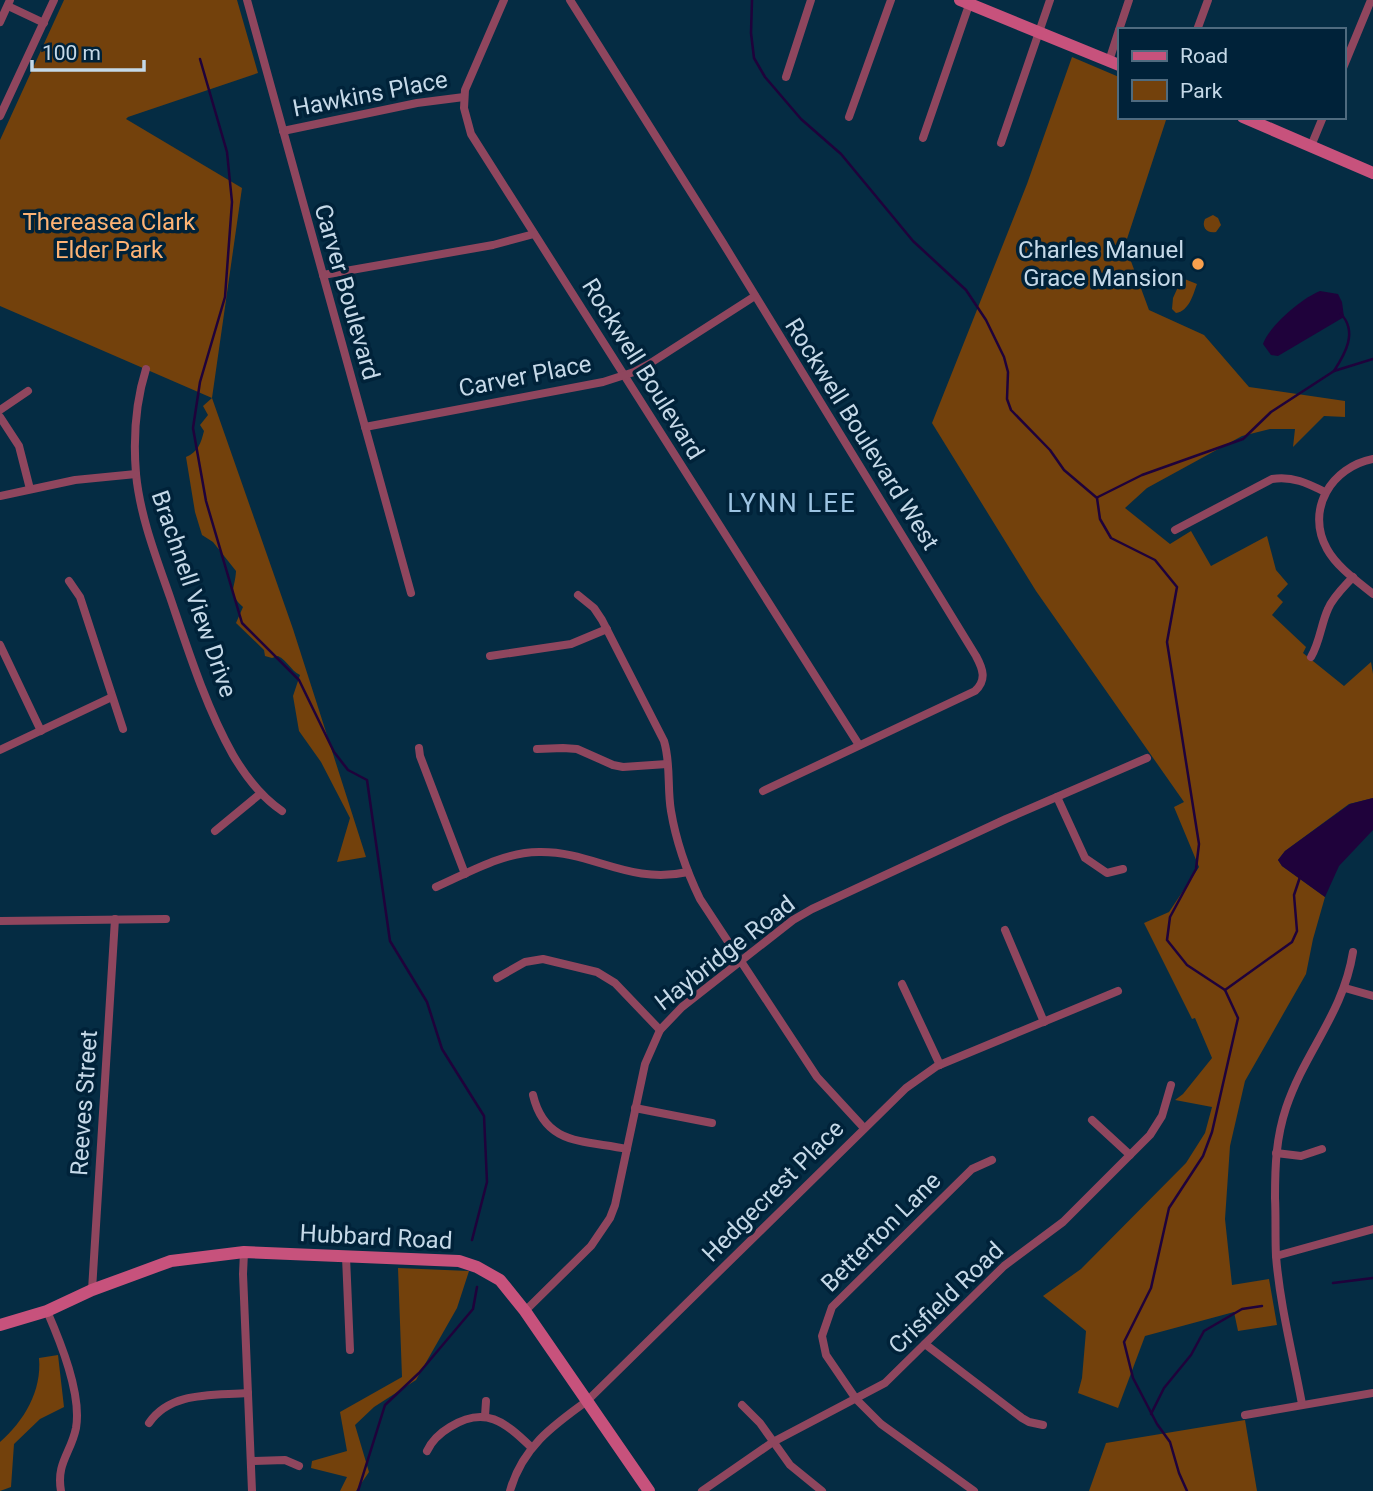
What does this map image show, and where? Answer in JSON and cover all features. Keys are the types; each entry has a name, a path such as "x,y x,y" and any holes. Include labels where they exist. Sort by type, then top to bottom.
{"main road":[{"path":"966,1 1114,63"},
{"path":"1248,119 1373,173"},
{"name":"Hubbard Road","path":"0,1325 47,1311 92,1290 171,1261 244,1252 459,1261 477,1267 500,1280 525,1311 649,1491"}],"street":[{"path":"0,116 54,0"},
{"name":"Carver Boulevard","path":"247,0 411,593"},
{"path":"464,97 504,0"},
{"name":"Rockwell Boulevard West","path":"570,0 755,296 983,670 982,682 975,691 763,791"},
{"path":"786,77 811,0"},
{"path":"849,117 891,0"},
{"path":"1001,143 1050,0"},
{"path":"1120,28 1129,0"},
{"path":"1198,28 1208,0"},
{"path":"1345,63 1371,0"},
{"path":"923,138 966,1"},
{"path":"0,22 9,3 44,23"},
{"path":"1114,63 1118,37"},
{"name":"Hawkins Place","path":"283,131 417,103 464,97"},
{"name":"Rockwell Boulevard","path":"464,97 466,120 471,134 859,745"},
{"path":"1311,146 1322,119"},
{"path":"323,275 493,245 534,234"},
{"name":"Carver Place","path":"365,427 624,376 649,364 755,296"},
{"name":"Brachnell View Drive","path":"146,369 134,421 136,474 148,531 189,652 227,744 260,794 282,811"},
{"path":"0,410 28,391"},
{"path":"0,417 19,446 30,489"},
{"path":"1373,459 1351,466 1337,475 1325,492 1320,523 1322,536 1332,556 1373,594"},
{"path":"0,496 75,480 136,474"},
{"path":"1175,530 1272,479 1287,477 1304,481 1325,492"},
{"path":"1311,657 1328,609 1353,578"},
{"path":"69,581 80,597 123,729"},
{"path":"578,595 594,608 607,629 664,741 671,811 688,872 700,899 817,1077 864,1128"},
{"path":"489,656 571,644 607,629"},
{"path":"0,645 41,731"},
{"path":"0,750 112,697"},
{"path":"419,748 420,757 465,874"},
{"path":"537,749 577,749 623,767 667,764"},
{"name":"Haybridge Road","path":"525,1311 591,1246 607,1226 615,1205 649,1051 660,1030 682,1007 793,920 812,909 1147,758"},
{"path":"215,831 260,794"},
{"path":"1057,797 1085,858 1107,873 1123,869"},
{"path":"436,887 511,856 540,851 560,853 646,876 665,877 688,872"},
{"name":"Reeves Street","path":"92,1290 115,919"},
{"path":"0,921 166,919"},
{"path":"1005,930 1044,1022"},
{"path":"1302,1404 1276,1256 1276,1153 1283,1117 1298,1075 1338,1005 1345,988 1353,952"},
{"path":"497,978 525,962 543,959 597,972 615,983 660,1030"},
{"path":"902,984 940,1065"},
{"path":"1345,988 1373,996"},
{"name":"Hedgecrest Place","path":"510,1491 531,1447 554,1425 587,1401 906,1088 940,1065 1118,991"},
{"name":"Crisfield Road","path":"702,1491 773,1442 885,1383 1004,1266 1063,1222 1156,1127 1167,1104 1171,1085"},
{"path":"533,1094 541,1119 557,1133 627,1149"},
{"path":"635,1108 712,1122"},
{"path":"1091,1120 1130,1154"},
{"path":"1276,1153 1301,1156 1322,1149"},
{"name":"Betterton Lane","path":"974,1491 881,1424 856,1399 826,1355 822,1336 832,1307 972,1169 992,1160"},
{"path":"1276,1256 1373,1229"},
{"path":"244,1252 252,1491"},
{"path":"346,1257 350,1350"},
{"path":"47,1311 64,1349 77,1416 76,1430 59,1476 61,1491"},
{"path":"925,1344 1022,1418 1043,1425"},
{"path":"149,1423 157,1412 177,1399 248,1393"},
{"path":"1245,1415 1373,1393"},
{"path":"485,1416 486,1401"},
{"path":"743,1405 760,1423 790,1465 822,1491"},
{"path":"427,1451 438,1436 454,1424 485,1416 506,1425 531,1447"},
{"path":"251,1461 285,1460 299,1466"}],"green space":[{"name":"Thereasea Clark Elder Park","path":"64,0 237,0 258,73 126,119 242,188 212,398 0,306 0,140"},
{"path":"1072,57 1118,77 1118,119 1166,119 1125,245 1149,310 1204,335 1249,387 1345,401 1345,417 1324,416 1293,447 1295,429 1270,429 1242,436 1147,488 1125,508 1170,544 1191,531 1211,566 1267,536 1276,570 1288,584 1277,596 1283,602 1272,615 1306,647 1303,653 1344,686 1371,662 1373,674 1373,798 1349,804 1285,851 1278,860 1282,866 1325,897 1306,974 1245,1081 1230,1146 1225,1219 1232,1285 1269,1279 1277,1325 1238,1331 1234,1312 1145,1336 1118,1408 1078,1393 1086,1331 1043,1296 1081,1269 1186,1163 1205,1133 1212,1107 1175,1100 1212,1058 1195,1018 1192,1019 1144,923 1169,912 1199,867 1174,807 1184,802 1036,591 932,423 1027,184"},
{"path":"1213,215 1221,225 1216,232 1208,231 1204,227 1205,219"},
{"path":"1182,278 1197,284 1187,306 1176,313 1172,309 1173,298"},
{"path":"212,398 293,629 366,857 337,862 350,818 321,762 299,731 293,696 300,675 278,656 265,656 264,650 236,623 243,607 233,594 236,571 213,542 202,535 195,512 186,457 196,450 200,443 204,431 200,425 208,415 203,406"},
{"path":"398,1268 469,1271 457,1308 416,1380 374,1407 355,1425 369,1472 356,1491 340,1491 347,1477 311,1468 312,1461 347,1451 340,1412 402,1377"},
{"path":"58,1355 64,1407 40,1419 14,1444 11,1487 0,1491 0,1442 17,1425 30,1404 38,1382 39,1358"},
{"path":"1245,1420 1257,1491 1089,1491 1106,1443"}],"shaded area":[{"path":"1320,291 1338,294 1344,317 1278,356 1271,355 1263,344 1272,329 1296,306"},
{"path":"1373,798 1373,830 1339,866 1325,897 1282,866 1278,860 1285,851 1350,804"}],"waterway":[{"path":"752,0 751,33 754,58 765,77 801,119 841,154 913,241 966,290 986,320 1004,357 1008,372 1007,399 1011,410 1050,450 1064,470 1097,498 1100,519 1111,538 1155,560 1177,587 1167,642 1199,844 1196,869 1170,917 1167,940 1187,965 1225,990 1238,1018 1212,1132 1203,1156 1169,1208 1151,1288 1124,1342 1133,1378 1157,1424 1170,1442 1187,1491"},
{"path":"200,59 227,152 232,202 225,297 200,382 193,428 206,501 242,623 299,680 334,752 348,770 367,780 390,941 427,1002 442,1049 484,1116 487,1182 472,1240"},
{"path":"1334,371 1346,350 1349,335 1349,328 1341,314"},
{"path":"1098,497 1142,475 1243,439 1271,412 1334,371 1373,359"},
{"path":"1225,990 1292,942 1297,931 1294,895 1300,877"},
{"path":"1333,1283 1373,1278"},
{"path":"358,1491 385,1405 419,1373 473,1309 477,1287"},
{"path":"1151,1414 1164,1388 1191,1355 1204,1331 1242,1309 1262,1306"}],"place":[{"name":"Charles Manuel Grace Mansion","path":"1198,264"}],"district":[{"name":"LYNN LEE","path":"792,503"}]}
